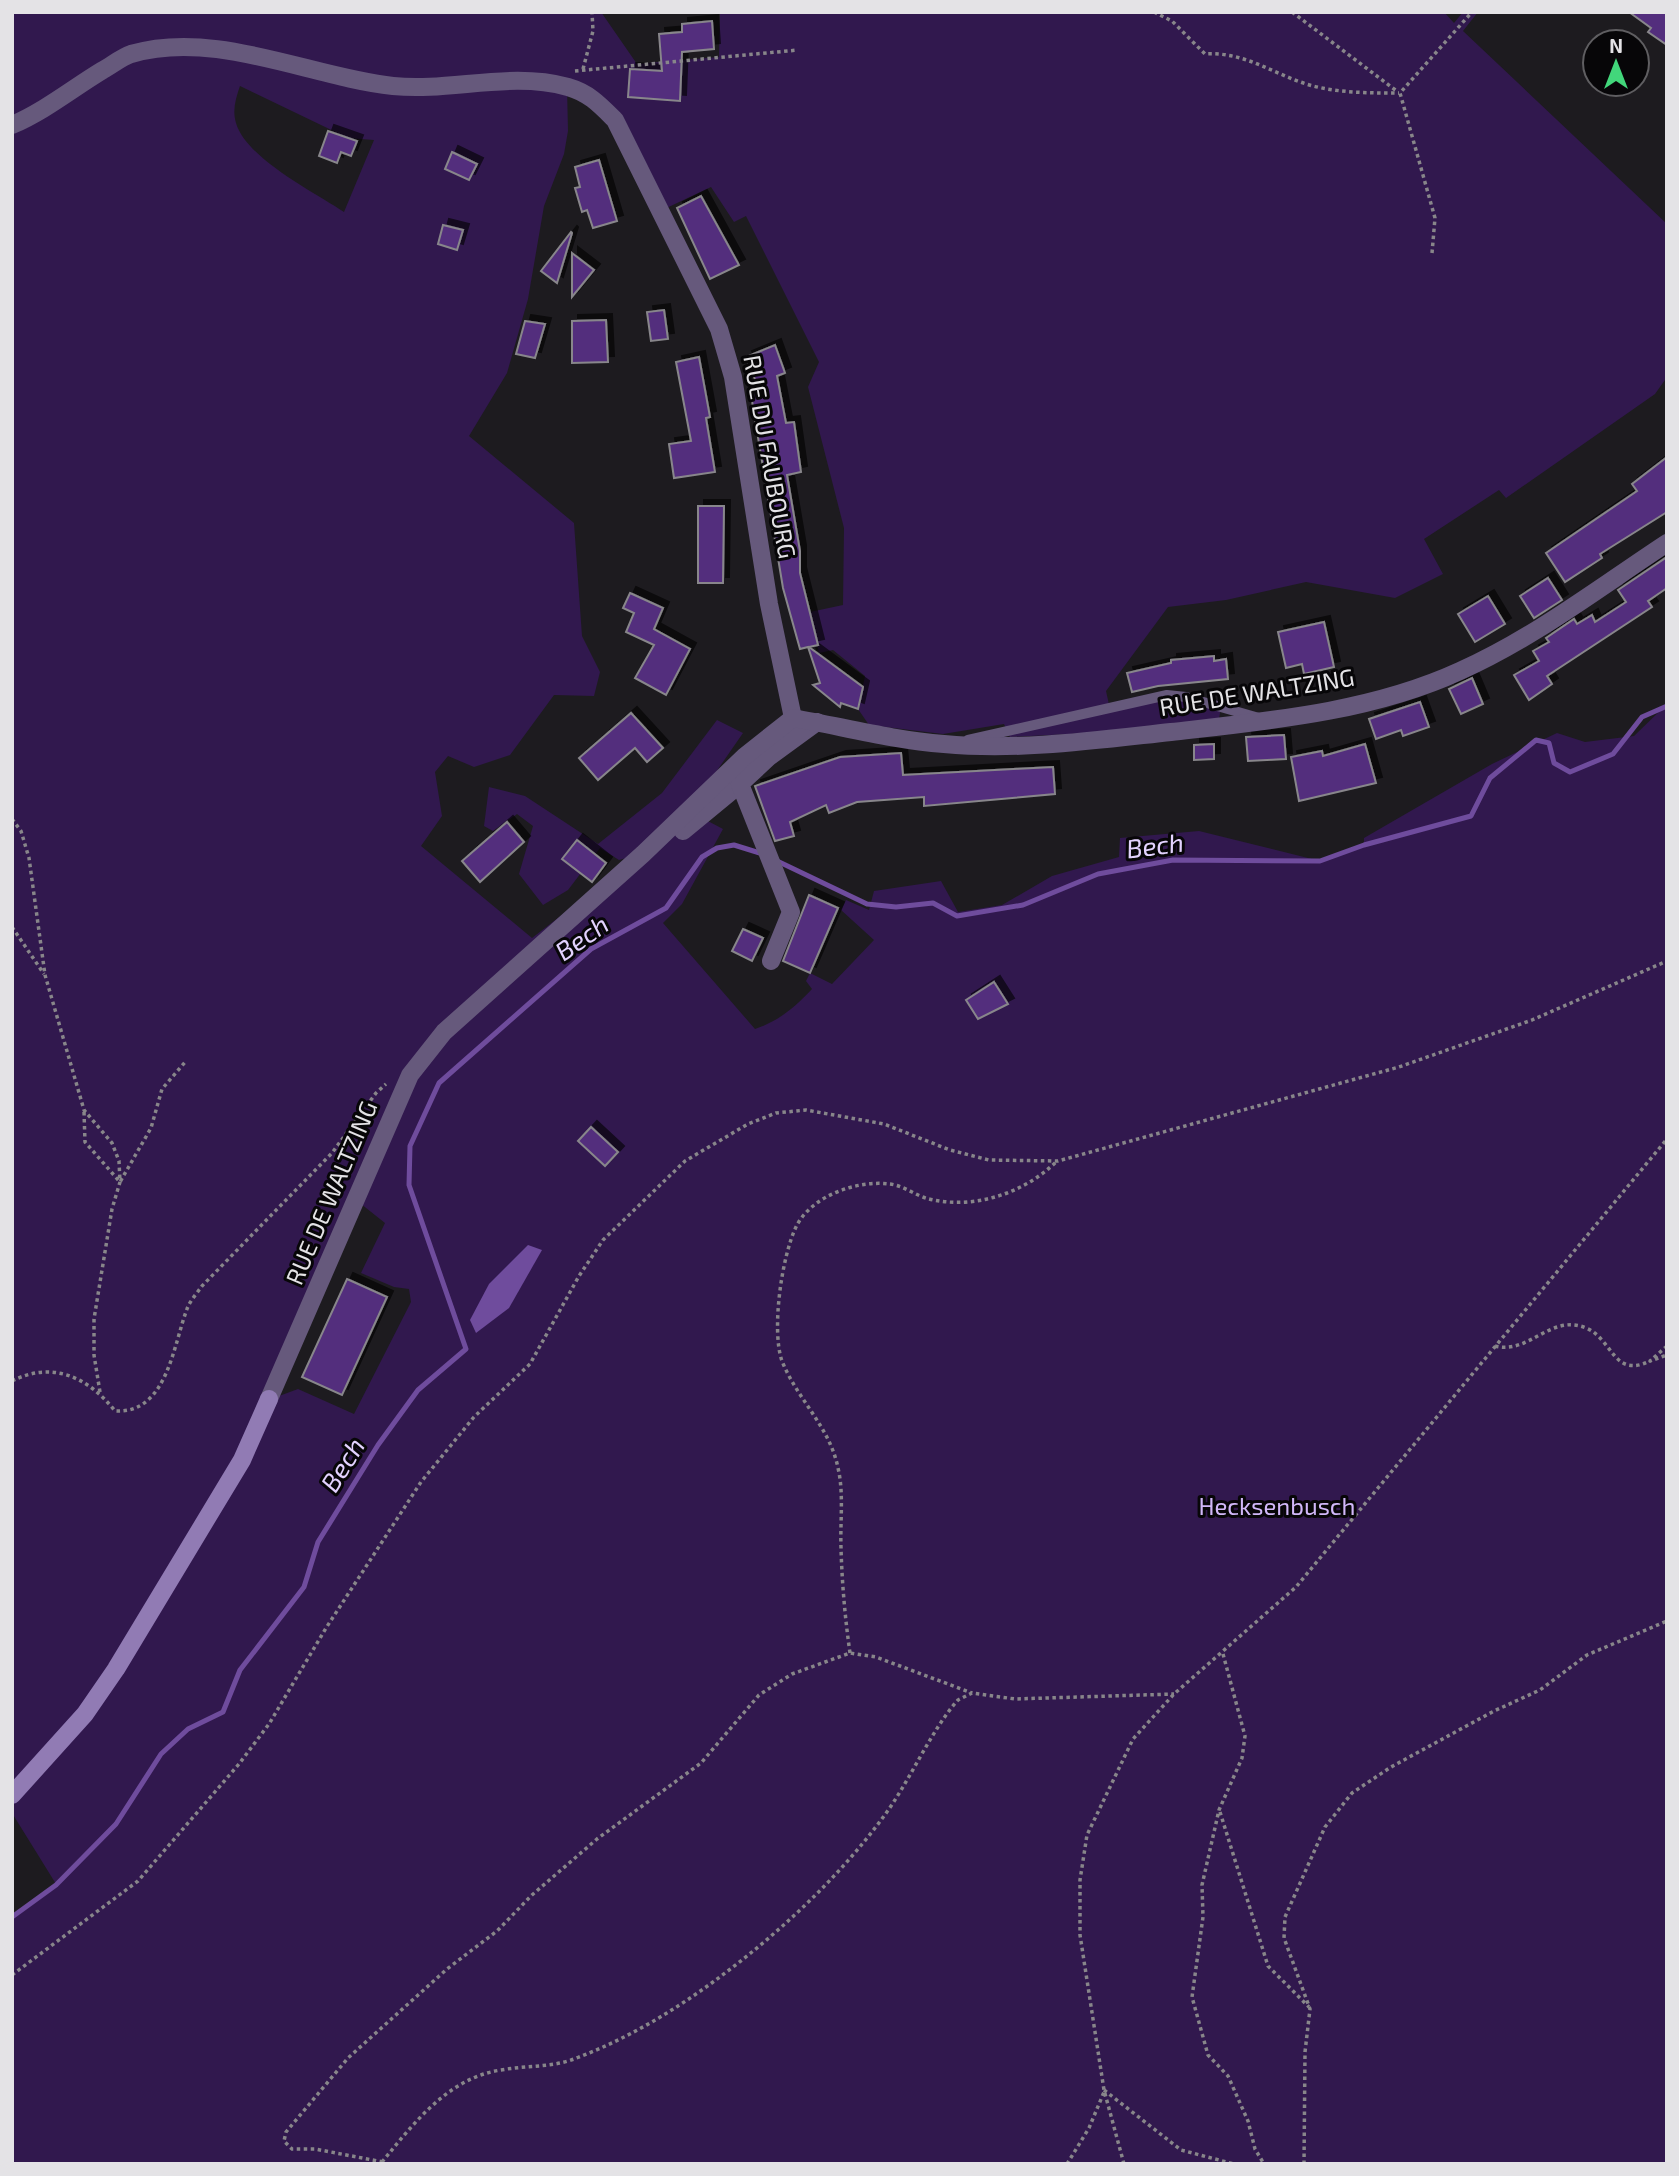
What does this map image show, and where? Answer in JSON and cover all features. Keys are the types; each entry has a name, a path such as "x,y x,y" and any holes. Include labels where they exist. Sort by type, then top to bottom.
{"street":[{"name":"RUE DU FAUBOURG","path":"12,125 32,117 130,54 180,46 260,57 329,75 395,86 566,80 591,96 615,120 719,329 733,377 769,604 793,718"},
{"name":"RUE DE WALTZING","path":"12,1796 85,1714 116,1669 242,1460 410,1075 444,1032 643,854 745,756 793,718 879,736 947,744 1090,741 1268,721 1335,709 1416,689 1461,671 1522,639 1667,542"},
{"path":"643,854 653,855 769,757 817,722"},
{"path":"740,784 791,912 771,961"}],"lane":[{"path":"947,744 1167,695 1186,697 1268,721"}],"path":[{"path":"583,69 593,31 592,12"},
{"path":"1154,12 1172,21 1205,54 1240,57 1311,86 1349,93 1400,93 1472,12"},
{"path":"1292,12 1400,93 1435,218 1432,253"},
{"path":"566,80 583,69 798,50"},
{"path":"12,819 21,831 29,858 45,975 84,1110 85,1142 120,1182"},
{"path":"12,927 45,975"},
{"path":"12,1975 138,1881 239,1764 270,1724 326,1628 421,1482 474,1417 530,1364 579,1276 603,1240 685,1161 748,1124 776,1113 806,1110 884,1124 950,1150 989,1160 1058,1161 1399,1067 1532,1020 1667,961"},
{"path":"100,1392 94,1355 94,1319 112,1209 120,1182 151,1128 162,1089 187,1061"},
{"path":"12,1381 46,1370 70,1374 100,1392 115,1411 130,1412 145,1405 164,1380 188,1305 202,1286 332,1153 376,1093 391,1080 410,1075"},
{"path":"84,1110 112,1143 120,1161 120,1182"},
{"path":"1124,2164 1104,2090 1080,1935 1080,1880 1087,1835 1133,1739 1174,1694 1223,1654 1296,1587 1667,1139"},
{"path":"850,1653 842,1585 839,1470 829,1436 802,1399 781,1359 776,1325 780,1285 797,1225 812,1207 850,1186 891,1184 929,1199 968,1202 1013,1192 1043,1175 1058,1161"},
{"path":"1495,1346 1508,1349 1521,1346 1546,1330 1565,1325 1587,1328 1625,1366 1638,1367 1667,1355"},
{"path":"1650,1361 1667,1346"},
{"path":"1304,2164 1305,2052 1310,2009 1284,1938 1285,1917 1325,1826 1352,1793 1391,1767 1494,1711 1540,1690 1587,1655 1667,1620"},
{"path":"972,1693 958,1700 949,1710 918,1766 884,1817 849,1859 755,1950 656,2020 580,2057 556,2065 499,2070 467,2080 431,2105 382,2163 315,2149 292,2149 284,2141 286,2132 348,2058 447,1969 497,1931 532,1895 597,1839 701,1763 759,1696 792,1674 850,1653 876,1657 972,1693 1015,1699 1174,1694"},
{"path":"1223,1654 1245,1736 1242,1758 1219,1810 1202,1885 1203,1917 1192,1997 1208,2055 1228,2076 1248,2121 1255,2149 1264,2164"},
{"path":"1219,1810 1268,1966 1310,2009"},
{"path":"1067,2164 1088,2128 1104,2090"},
{"path":"1104,2090 1181,2150 1234,2164"}],"green space":[{"name":"Hecksenbusch","path":"12,12 601,12 637,64 719,57 720,12 1444,12 1454,23 1463,12 1478,12 1463,31 1667,224 1667,377 1655,394 1506,498 1499,490 1424,539 1443,574 1395,598 1306,582 1226,600 1168,607 1106,691 1110,709 1167,695 1221,707 1219,719 1090,733 1010,737 1004,724 943,734 869,725 858,709 865,676 833,650 819,653 810,612 843,605 844,528 808,387 819,362 746,216 734,222 711,187 658,212 615,120 567,87 568,131 564,154 544,206 528,299 507,373 469,436 574,523 582,636 600,672 594,696 554,695 510,755 474,767 448,756 435,772 442,816 421,846 532,938 641,854 619,860 600,848 568,890 543,905 519,874 533,826 517,814 493,831 484,826 489,787 525,796 598,844 662,793 717,720 743,733 689,811 723,829 682,904 663,923 755,1029 779,1018 806,996 812,989 806,981 810,973 832,984 874,940 841,910 846,900 869,910 874,891 941,881 958,912 1002,905 1052,876 1119,857 1120,838 1199,831 1320,861 1364,845 1364,838 1492,764 1557,733 1585,742 1634,736 1667,704 1667,2164 12,2164 12,1919 56,1884 12,1813","holes":["240,86 348,138 374,140 344,212 282,173 242,136 234,113","356,1200 385,1223 361,1273 394,1287 409,1289 411,1302 354,1414 298,1389 271,1399"]}],"shaded area":[{"path":"528,1245 542,1250 509,1308 476,1333 470,1320 489,1284"}],"building":[{"path":"1629,12 1667,12 1667,45 1651,34 1651,28"},
{"path":"712,21 714,49 682,52 680,101 628,97 630,69 662,71 659,34 682,32 682,24"},
{"path":"328,131 357,141 351,156 341,152 337,163 319,156"},
{"path":"452,152 477,164 469,180 445,169"},
{"path":"599,160 617,221 593,228 587,210 582,212 575,188 580,187 575,167"},
{"path":"701,196 739,265 710,279 677,208"},
{"path":"443,225 463,230 457,250 438,244"},
{"path":"572,233 557,283 541,271"},
{"path":"572,253 594,270 572,297"},
{"path":"664,310 668,339 651,341 647,312"},
{"path":"606,320 608,362 572,363 572,321"},
{"path":"525,321 545,324 535,358 516,354"},
{"path":"775,345 785,373 777,376 786,423 794,422 801,472 787,475 800,551 800,573 818,645 809,647 863,687 858,709 841,703 840,707 813,685 820,683 808,647 800,649 783,588 750,389 758,387 746,357"},
{"path":"699,357 710,417 706,418 715,472 674,478 669,444 691,441 676,362"},
{"path":"1667,457 1667,512 1600,554 1602,558 1565,582 1546,553 1637,491 1632,484"},
{"path":"698,506 724,506 723,583 698,583"},
{"path":"1667,557 1667,588 1648,601 1652,607 1547,676 1552,684 1529,700 1514,675 1539,661 1533,651 1549,642 1546,638 1574,619 1577,624 1592,615 1595,622 1626,602 1618,590"},
{"path":"1548,578 1562,600 1534,618 1520,596"},
{"path":"630,593 663,608 654,629 690,649 666,695 635,678 654,645 626,632 634,613 623,608"},
{"path":"1488,596 1505,624 1475,642 1458,614"},
{"path":"1324,622 1334,667 1304,674 1302,664 1286,668 1278,632"},
{"path":"1214,656 1214,661 1226,659 1228,679 1158,686 1132,692 1127,673 1171,663 1171,660"},
{"path":"1472,678 1483,704 1461,714 1449,689"},
{"path":"1420,702 1429,727 1403,736 1401,730 1376,739 1369,719"},
{"path":"631,713 663,748 647,762 635,748 598,780 579,758"},
{"path":"1284,735 1286,759 1248,761 1246,737"},
{"path":"1214,744 1214,759 1194,760 1194,745"},
{"path":"1365,744 1376,783 1299,801 1291,757 1322,751 1323,756"},
{"path":"901,753 903,775 1053,767 1055,794 924,806 924,797 857,802 829,813 826,805 790,822 794,836 775,841 755,786 840,757"},
{"path":"507,822 524,842 480,882 462,861"},
{"path":"577,840 606,863 592,882 562,859"},
{"path":"809,895 838,908 810,973 783,961"},
{"path":"743,929 763,938 752,961 732,951"},
{"path":"994,982 1008,1004 978,1019 966,1000"},
{"path":"591,1127 618,1152 605,1166 578,1141"},
{"path":"347,1279 387,1297 342,1395 302,1377"}],"waterway":[{"name":"Bech","path":"775,860 867,904 896,907 933,903 957,916 1023,905 1098,874 1173,860 1320,861 1364,845 1471,816 1490,778 1536,740 1549,743 1554,763 1570,772 1613,754 1642,717 1667,706"},
{"name":"Bech","path":"12,1917 56,1885 116,1824 161,1754 188,1729 223,1712 240,1670 304,1587 318,1542 378,1445 418,1390 466,1349 409,1185 410,1146 439,1083 591,949 666,908 702,857 717,848 734,845 763,854"}]}
